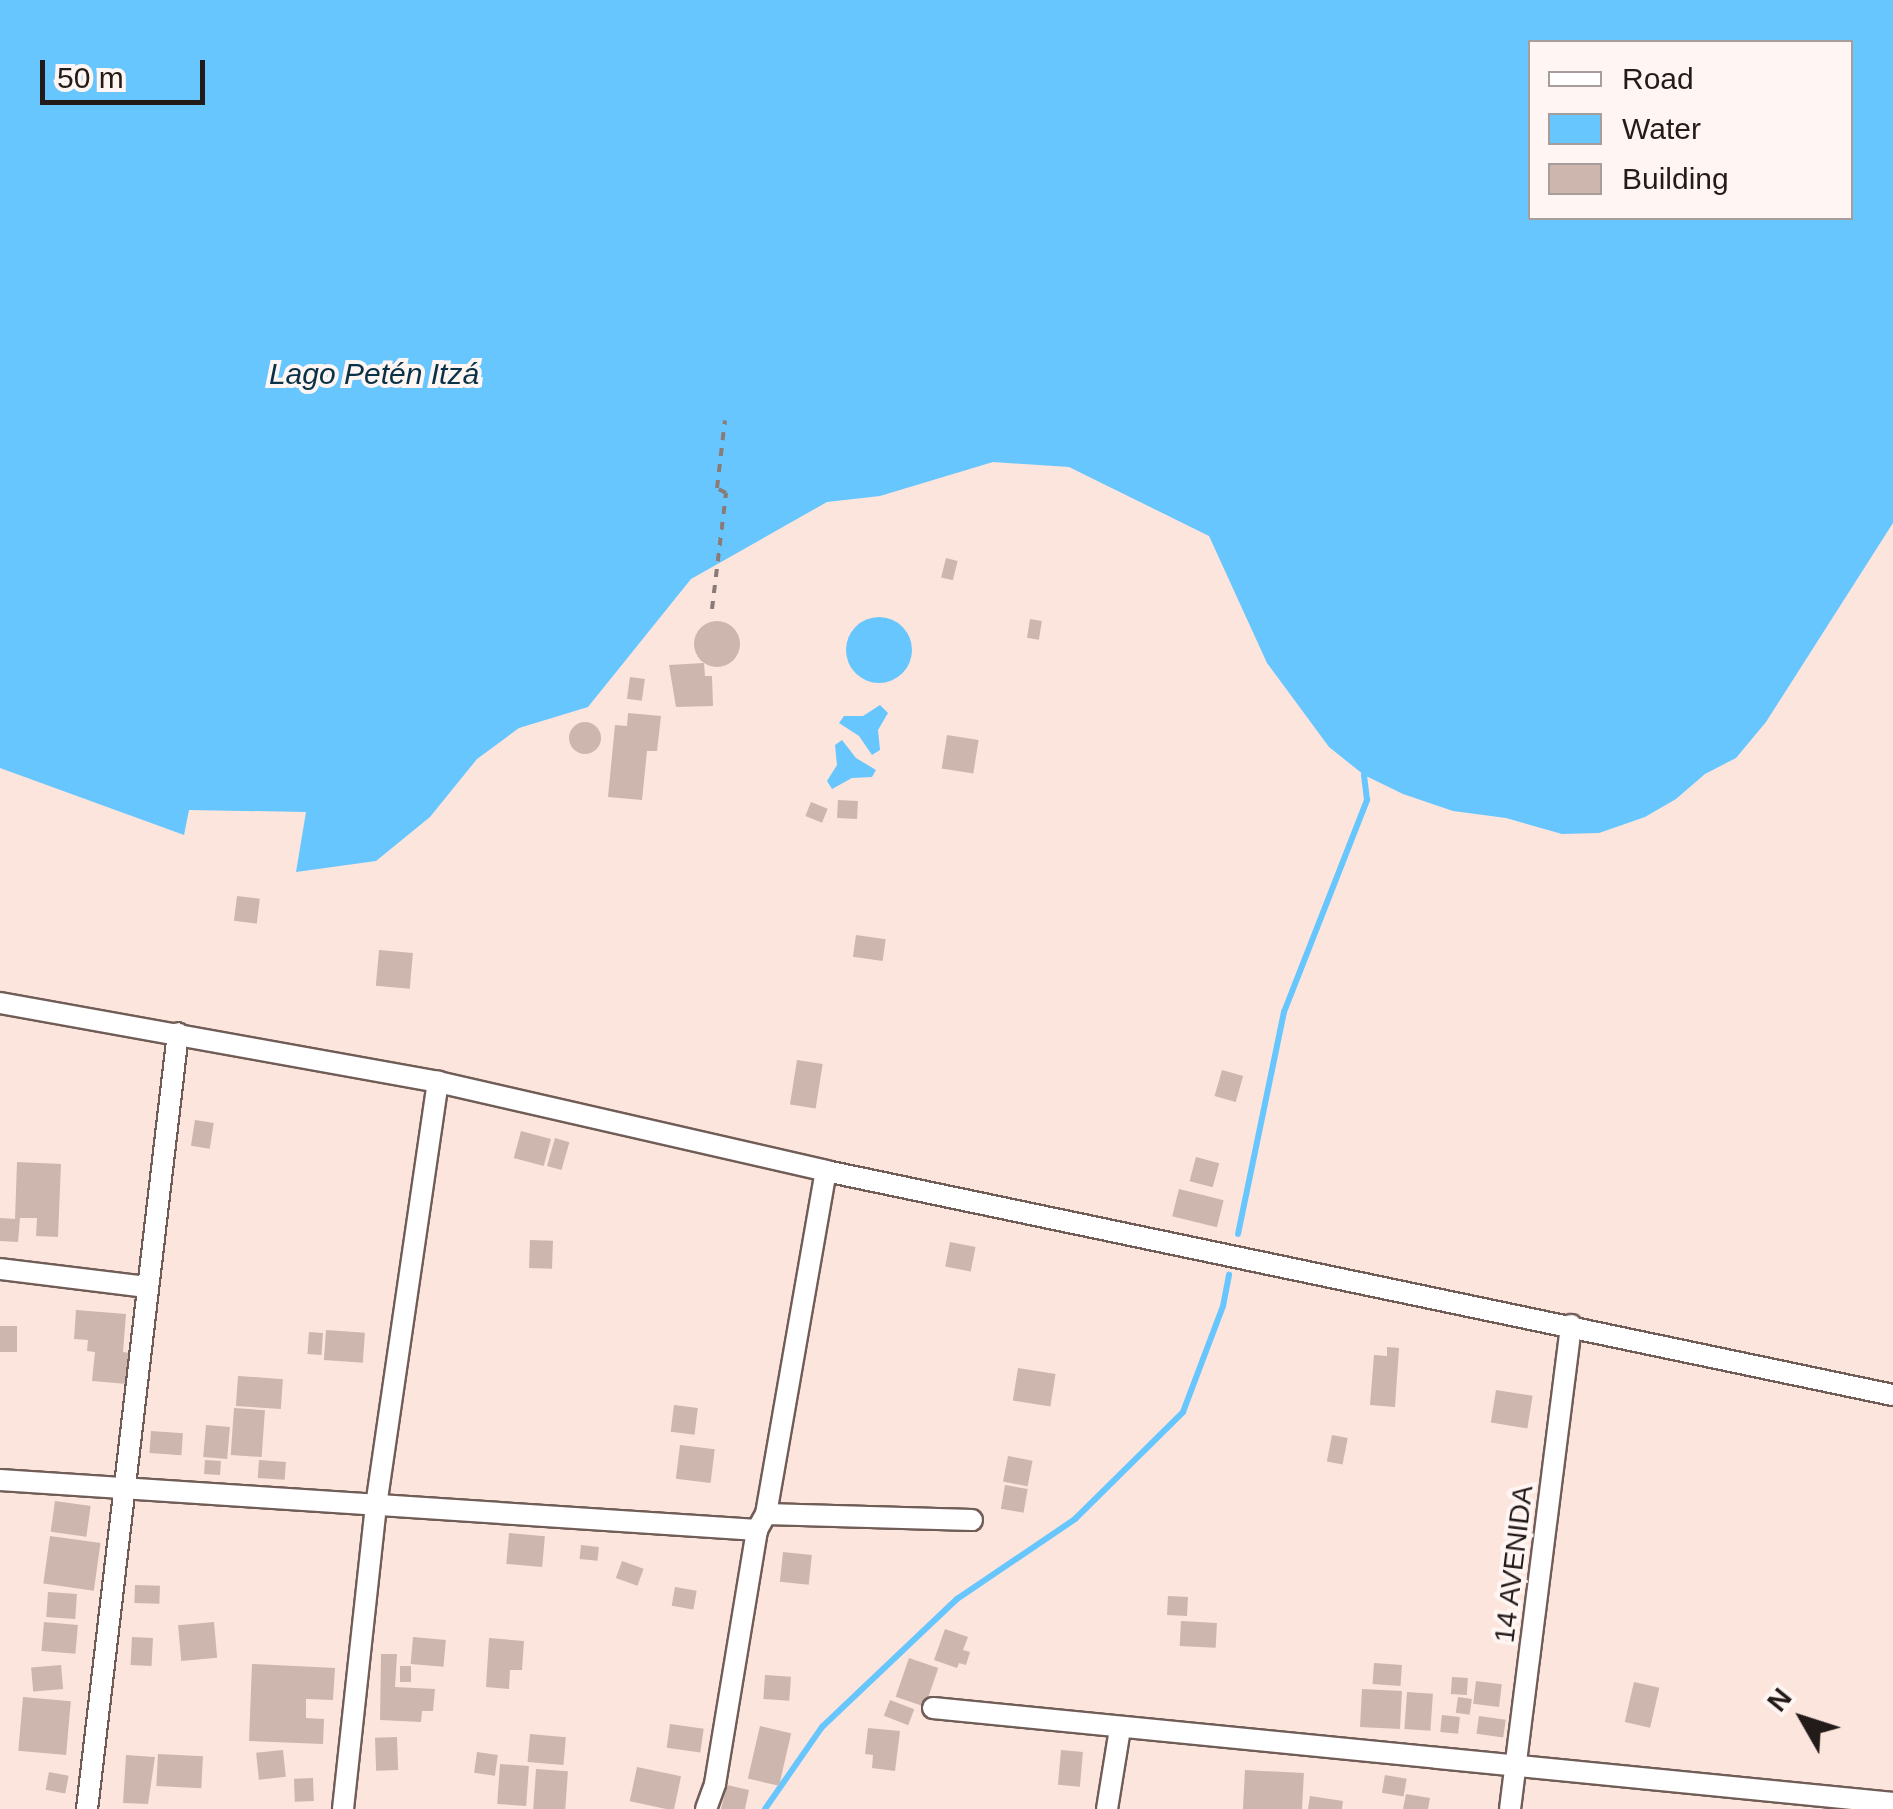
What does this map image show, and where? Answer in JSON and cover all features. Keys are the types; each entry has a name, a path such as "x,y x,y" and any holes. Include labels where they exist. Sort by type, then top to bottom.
{"street":[{"path":"0,1003 438,1082 826,1171 1893,1395"},
{"path":"87,1809 128,1490 147,1287 178,1033"},
{"path":"343,1809 376,1506 438,1082"},
{"path":"706,1809 715,1784 826,1171"},
{"path":"0,1269 147,1287"},
{"name":"14 AVENIDA","path":"1510,1809 1571,1325"},
{"path":"0,1480 376,1506 761,1522 972,1520"},
{"path":"933,1708 1893,1803"},
{"path":"1106,1809 1120,1729"}],"path":[{"path":"712,609 726,493 718,488 725,420"}],"water":[{"name":"Lago Petén Itzá","path":"0,0 1893,0 1893,523 1766,722 1736,758 1705,774 1676,799 1645,817 1599,833 1562,834 1506,818 1453,811 1364,775 1329,747 1267,663 1209,536 1069,467 993,462 880,496 827,502 691,579 588,707 519,728 477,759 430,817 376,861 296,872 306,812 189,810 184,835 0,768"},
{"path":"879,617 902,627 912,650 902,673 879,683 856,673 846,650 856,627"},
{"path":"880,705 888,713 878,730 880,750 872,755 859,736 839,723 844,716 863,716"},
{"path":"842,740 856,758 876,770 872,777 852,778 832,789 827,781 837,765 835,745"}],"building":[{"path":"946,558 958,561 953,580 941,577"},
{"path":"1030,619 1042,621 1039,640 1027,638"},
{"path":"717,621 733,628 740,644 733,660 717,667 701,660 694,644 701,628"},
{"path":"704,663 705,676 712,676 713,706 676,707 669,665"},
{"path":"630,677 645,679 642,701 627,699"},
{"path":"628,713 661,716 657,751 647,751 642,800 608,797 615,725 627,726"},
{"path":"585,722 596,727 601,738 596,749 585,754 574,749 569,738 574,727"},
{"path":"947,735 979,740 973,774 942,769"},
{"path":"838,800 858,801 857,819 837,818"},
{"path":"811,802 828,809 822,823 805,816"},
{"path":"237,896 260,899 257,924 234,921"},
{"path":"856,935 886,939 883,961 853,957"},
{"path":"379,950 413,953 410,989 376,986"},
{"path":"797,1060 823,1064 816,1109 790,1104"},
{"path":"1222,1070 1243,1076 1236,1102 1215,1096"},
{"path":"195,1120 214,1123 210,1149 191,1146"},
{"path":"521,1131 551,1139 544,1166 514,1158"},
{"path":"555,1138 569,1142 561,1170 547,1166"},
{"path":"1196,1157 1219,1163 1213,1187 1190,1181"},
{"path":"17,1162 61,1164 58,1237 36,1236 37,1218 20,1218 18,1242 0,1241 0,1218 15,1219"},
{"path":"1179,1189 1224,1200 1217,1227 1172,1216"},
{"path":"530,1240 553,1241 552,1269 529,1268"},
{"path":"950,1242 976,1247 971,1272 945,1267"},
{"path":"76,1310 126,1314 123,1352 130,1353 127,1384 92,1381 95,1352 87,1351 88,1340 74,1339"},
{"path":"0,1326 17,1326 17,1352 0,1352"},
{"path":"326,1330 365,1333 363,1363 324,1360"},
{"path":"309,1332 323,1333 321,1355 307,1354"},
{"path":"1387,1347 1399,1348 1395,1407 1370,1405 1374,1355 1387,1356"},
{"path":"1018,1368 1056,1374 1050,1407 1013,1401"},
{"path":"238,1376 283,1379 281,1409 236,1406"},
{"path":"1496,1390 1533,1396 1527,1428 1491,1423"},
{"path":"674,1405 698,1408 695,1435 671,1432"},
{"path":"234,1408 265,1410 262,1457 231,1455"},
{"path":"206,1425 230,1427 227,1459 203,1457"},
{"path":"151,1431 183,1433 181,1455 149,1453"},
{"path":"1332,1435 1348,1438 1343,1465 1327,1462"},
{"path":"680,1445 715,1449 711,1483 676,1479"},
{"path":"1008,1456 1033,1461 1028,1486 1003,1482"},
{"path":"205,1460 221,1461 220,1475 204,1474"},
{"path":"259,1460 286,1462 285,1480 258,1478"},
{"path":"1005,1485 1028,1489 1023,1513 1001,1509"},
{"path":"55,1501 91,1506 86,1537 51,1532"},
{"path":"509,1533 545,1536 542,1567 506,1564"},
{"path":"50,1536 101,1543 94,1591 43,1584"},
{"path":"581,1545 599,1547 597,1561 580,1559"},
{"path":"783,1552 812,1555 809,1585 780,1582"},
{"path":"622,1561 644,1569 637,1586 616,1578"},
{"path":"135,1585 160,1586 159,1604 134,1603"},
{"path":"675,1587 697,1591 693,1610 672,1606"},
{"path":"48,1592 77,1594 75,1619 46,1617"},
{"path":"1168,1596 1188,1597 1187,1616 1167,1615"},
{"path":"1181,1621 1217,1623 1216,1648 1180,1646"},
{"path":"44,1622 78,1625 75,1654 41,1651"},
{"path":"214,1622 217,1658 181,1661 178,1625"},
{"path":"945,1629 968,1637 963,1650 970,1652 966,1665 959,1663 957,1668 934,1660"},
{"path":"132,1637 153,1638 152,1666 131,1665"},
{"path":"413,1637 446,1640 444,1667 411,1664"},
{"path":"489,1638 524,1641 522,1670 510,1670 509,1689 486,1687"},
{"path":"381,1654 397,1654 395,1687 435,1689 433,1711 422,1711 421,1722 380,1720"},
{"path":"909,1658 938,1668 925,1707 896,1697"},
{"path":"1374,1663 1402,1665 1400,1686 1373,1684"},
{"path":"252,1664 335,1668 333,1700 306,1699 306,1718 324,1719 323,1744 249,1741"},
{"path":"61,1665 63,1689 33,1692 31,1668"},
{"path":"400,1666 411,1666 411,1682 400,1682"},
{"path":"765,1675 791,1677 789,1701 763,1699"},
{"path":"1452,1677 1468,1678 1467,1695 1451,1694"},
{"path":"1476,1681 1502,1684 1499,1707 1473,1704"},
{"path":"1634,1682 1659,1688 1650,1728 1625,1722"},
{"path":"1362,1689 1402,1691 1400,1729 1360,1727"},
{"path":"1407,1692 1433,1694 1430,1731 1404,1729"},
{"path":"23,1697 71,1701 66,1755 18,1751"},
{"path":"1458,1697 1472,1699 1470,1715 1456,1713"},
{"path":"890,1700 914,1709 908,1725 884,1716"},
{"path":"1442,1715 1460,1717 1458,1734 1440,1732"},
{"path":"1479,1716 1506,1720 1503,1738 1476,1734"},
{"path":"670,1724 704,1729 700,1752 667,1748"},
{"path":"760,1726 791,1733 779,1786 748,1779"},
{"path":"868,1728 900,1731 895,1771 872,1768 873,1755 865,1754"},
{"path":"530,1734 566,1737 563,1765 528,1762"},
{"path":"397,1737 398,1770 376,1771 375,1738"},
{"path":"283,1750 286,1777 259,1780 256,1753"},
{"path":"1061,1750 1083,1752 1080,1787 1058,1785"},
{"path":"477,1752 498,1755 495,1776 474,1773"},
{"path":"158,1754 203,1756 201,1788 156,1786"},
{"path":"126,1755 155,1757 148,1804 123,1803"},
{"path":"500,1764 529,1766 526,1806 497,1804"},
{"path":"637,1767 681,1776 674,1809 630,1801"},
{"path":"536,1769 568,1771 565,1809 533,1809"},
{"path":"1245,1770 1304,1773 1302,1809 1243,1809"},
{"path":"49,1772 69,1776 65,1793 46,1790"},
{"path":"1385,1775 1407,1779 1404,1797 1382,1793"},
{"path":"313,1778 314,1801 295,1802 294,1779"},
{"path":"727,1785 749,1790 745,1809 721,1809"},
{"path":"1406,1794 1430,1798 1428,1809 1403,1809"},
{"path":"1310,1796 1343,1801 1342,1809 1308,1809"}],"waterway":[{"path":"1238,1234 1284,1012 1367,800 1364,775"},
{"path":"765,1809 822,1727 957,1599 1075,1519 1183,1412 1223,1306 1229,1275"}]}
